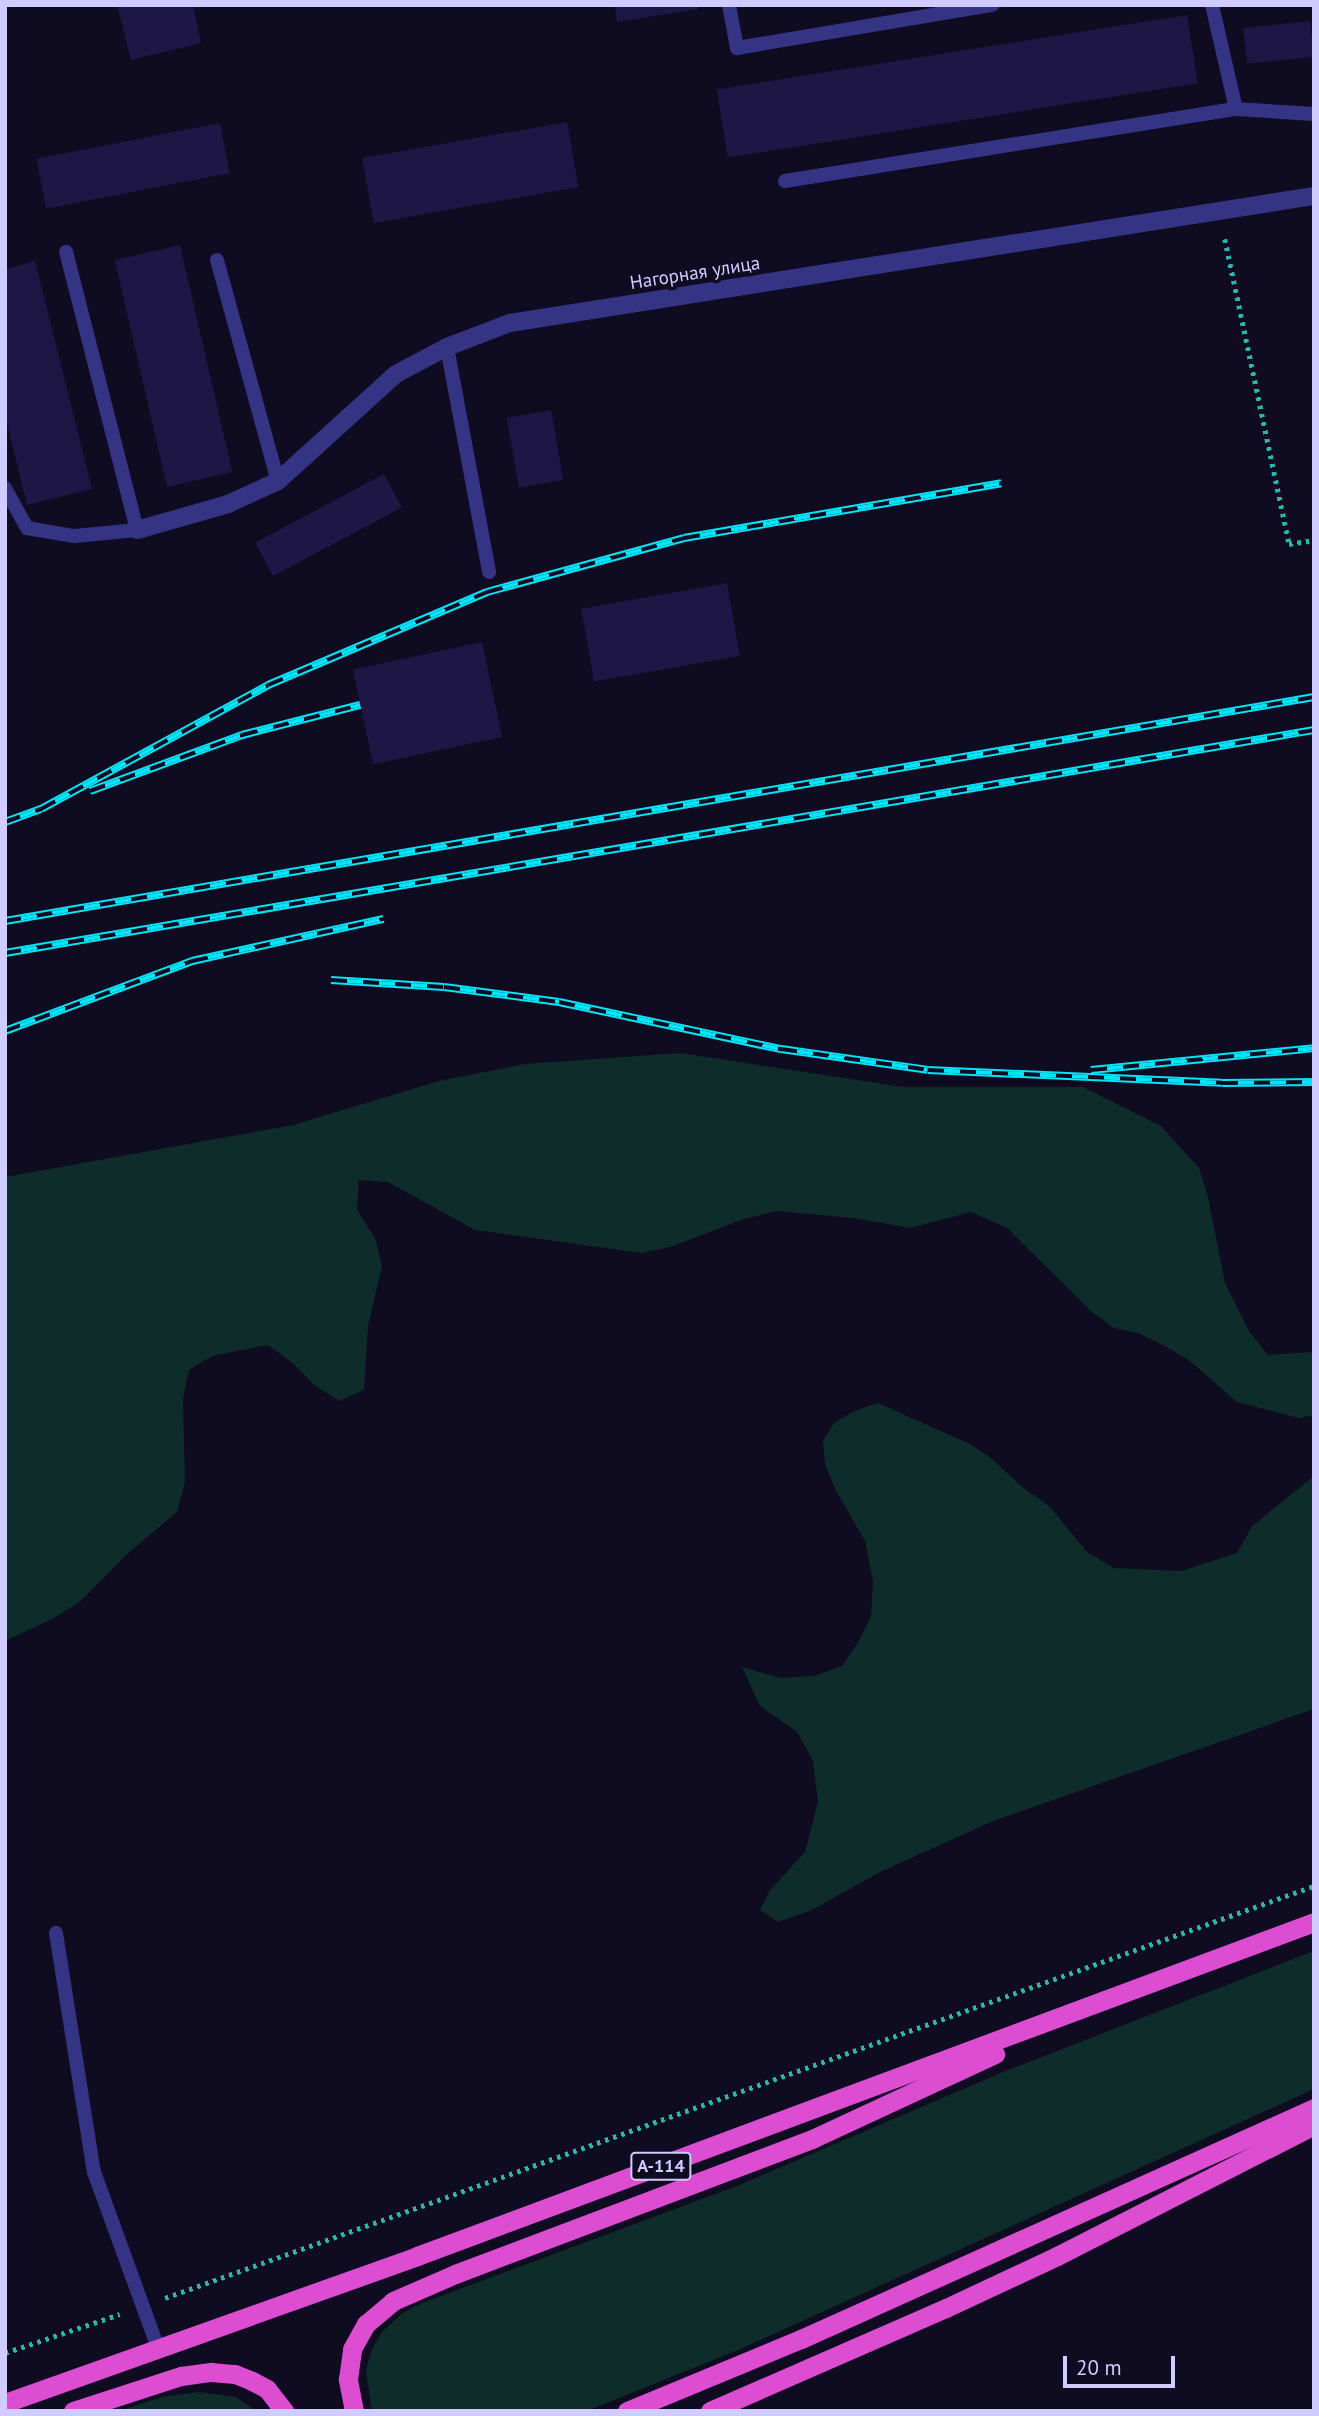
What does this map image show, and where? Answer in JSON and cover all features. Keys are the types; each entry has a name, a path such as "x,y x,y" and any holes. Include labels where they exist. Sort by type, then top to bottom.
{"highway":[{"name":"А-114","path":"5,2403 159,2351 1314,1922"},
{"name":"А-114","path":"354,2411 348,2379 352,2349 366,2324 393,2301 455,2274 811,2139 1132,1990"},
{"path":"627,2411 802,2339 1314,2108"},
{"path":"710,2411 922,2319 1057,2256 1314,2125"},
{"path":"74,2411 181,2376 211,2372 235,2374 253,2381 267,2389 284,2411"}],"street":[{"name":"Нагорная улица","path":"138,530 228,504 278,481 396,374 447,347 510,323 1314,196"}],"lane":[{"path":"729,5 737,48 992,5"},
{"path":"1212,5 1236,109"},
{"path":"785,181 1236,109 1314,114"},
{"path":"5,488 27,527 74,536 138,530 66,251"},
{"path":"217,260 278,481"},
{"path":"447,347 489,572"},
{"path":"55,1933 94,2172 159,2351"}],"path":[{"path":"1219,210 1289,544 1314,540"},
{"path":"5,2353 143,2306 1314,1886"}],"green space":[{"path":"680,1053 903,1087 1083,1087 1161,1126 1199,1168 1208,1197 1225,1283 1249,1331 1268,1355 1314,1352 1314,1415 1299,1418 1237,1402 1190,1361 1138,1333 1114,1328 1092,1312 1007,1228 971,1212 910,1228 854,1218 776,1211 744,1219 670,1247 642,1253 475,1230 388,1182 359,1180 357,1210 375,1238 382,1266 368,1326 364,1390 339,1401 313,1384 294,1364 268,1345 212,1356 189,1370 183,1399 185,1482 177,1512 126,1555 81,1601 54,1618 5,1641 5,1177 293,1125 439,1081 525,1064"},
{"path":"878,1403 970,1444 992,1459 1021,1486 1049,1506 1087,1552 1114,1568 1181,1571 1237,1553 1252,1526 1314,1476 1314,1709 993,1821 880,1872 812,1910 778,1922 760,1910 770,1890 805,1852 818,1802 813,1761 797,1732 760,1706 742,1667 781,1678 814,1676 842,1666 859,1641 871,1616 873,1581 865,1541 835,1489 825,1464 823,1441 834,1423 854,1411"},
{"path":"1314,1951 1314,2089 738,2350 587,2411 372,2411 366,2371 372,2349 382,2332 401,2314 422,2303 737,2186 1003,2072"},
{"path":"199,2392 236,2397 256,2411 118,2411 162,2397"}],"building":[{"path":"117,5 193,5 201,43 131,60"},
{"path":"615,5 698,5 699,9 617,22"},
{"path":"1187,15 1198,83 728,158 717,89"},
{"path":"1310,21 1314,57 1247,64 1243,28"},
{"path":"567,122 578,187 374,223 362,158"},
{"path":"220,123 230,173 46,209 36,159"},
{"path":"180,245 232,472 167,487 115,260"},
{"path":"35,261 92,489 27,505 5,415 5,269"},
{"path":"551,410 563,480 519,488 507,418"},
{"path":"384,474 402,508 273,576 255,543"},
{"path":"727,583 740,656 594,682 581,609"},
{"path":"482,642 502,737 373,764 353,669"}],"railway":[{"path":"5,822 41,809 268,685 487,592 684,538 1001,483"},
{"path":"5,921 1314,697"},
{"path":"90,791 242,735 360,705"},
{"path":"5,953 1314,730"},
{"path":"5,1031 192,961 383,919"},
{"path":"331,980 444,987 559,1002 781,1049 928,1070 1222,1083 1314,1082"},
{"path":"1091,1070 1314,1048"}]}
